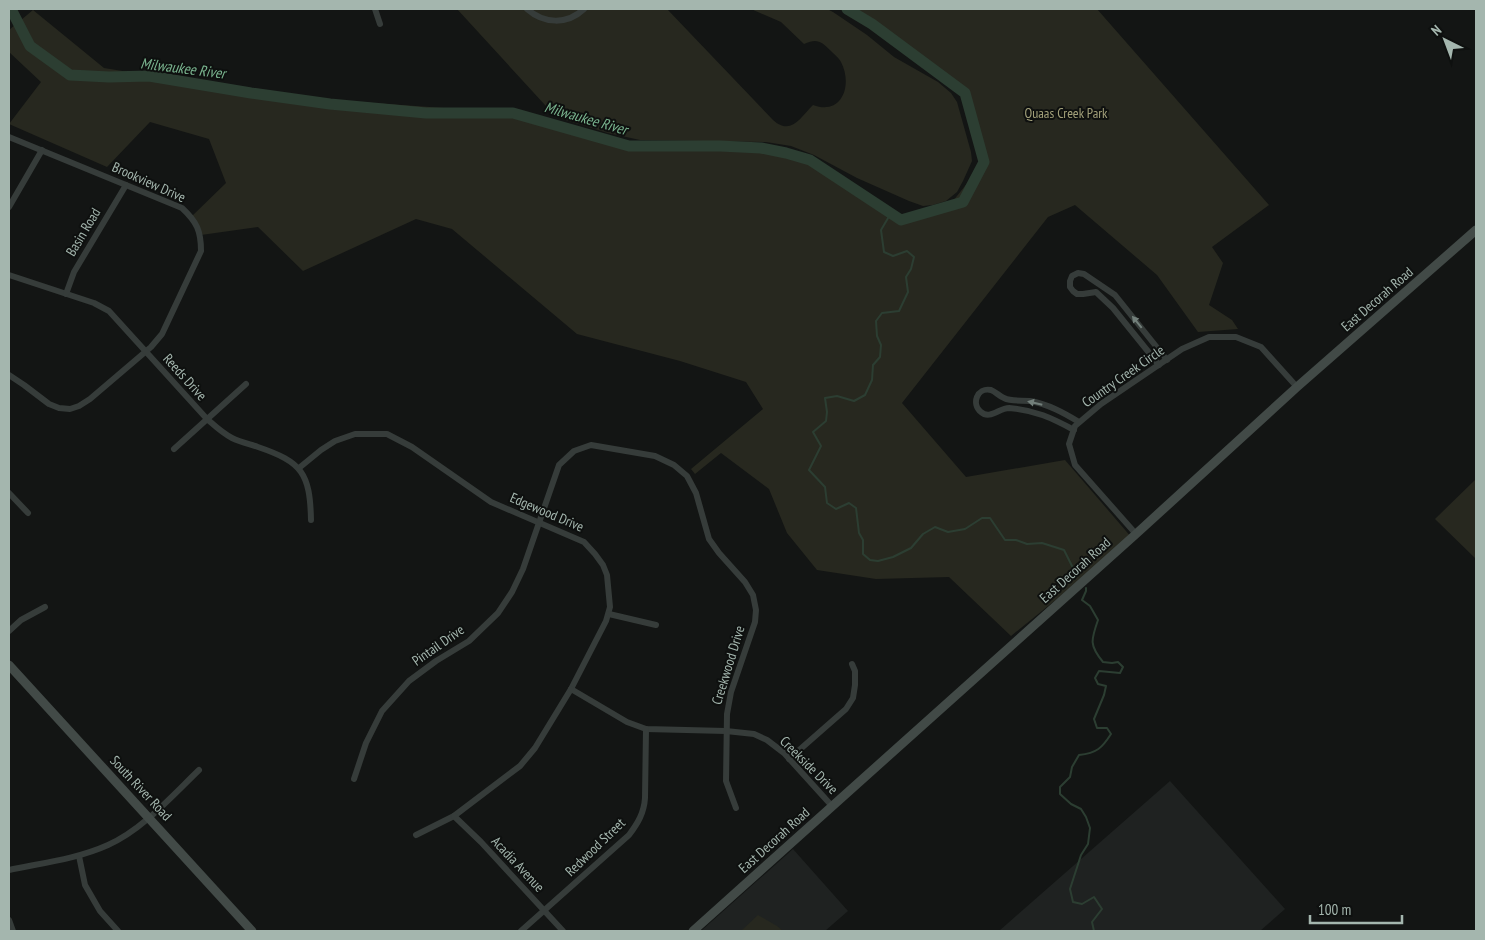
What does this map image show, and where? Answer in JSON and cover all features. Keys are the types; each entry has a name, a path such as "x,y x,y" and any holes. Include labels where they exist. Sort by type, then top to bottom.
{"street":[{"path":"375,9 380,24"},
{"path":"527,9 542,19 558,21 578,14 584,9"},
{"name":"Brookview Drive","path":"9,137 182,208 191,217 201,236 201,250 162,334 145,352 90,399 70,409 59,408 49,404 24,384 9,375"},
{"path":"9,206 42,150"},
{"name":"Basin Road","path":"66,294 74,272 126,185"},
{"name":"East Decorah Road","path":"693,931 1298,387 1476,230"},
{"path":"1160,365 1100,295 1096,292 1077,294 1073,291 1070,287 1072,276 1078,273 1084,274 1115,295 1167,360"},
{"name":"Reeds Drive","path":"9,275 94,303 109,311 220,431 232,438 284,456 299,468"},
{"name":"Country Creek Circle","path":"1074,430 1075,426 1101,404 1182,350 1209,337 1236,337 1261,347 1298,387"},
{"path":"174,449 246,384"},
{"path":"1080,422 1049,406 1030,401 1004,398 992,390 985,390 978,394 975,400 977,408 987,416 1008,408 1045,415 1074,430 1069,444 1075,465 1136,534"},
{"name":"Edgewood Drive","path":"299,468 335,441 355,434 387,434 412,446 491,502 584,542 603,564 607,575 609,614 570,689 535,748 520,766 454,816 416,835"},
{"name":"Creekwood Drive","path":"574,451 591,445 655,456 674,465 687,476 696,493 709,539 718,553 744,582 752,594 756,610 755,622 731,692 726,714 726,781 736,808"},
{"name":"Pintail Drive","path":"354,779 366,742 382,711 409,680 469,641 498,613 512,592 522,569 559,465 574,451"},
{"path":"299,468 307,484 311,520"},
{"path":"9,493 28,513"},
{"path":"9,631 21,620 44,607"},
{"path":"609,614 656,625"},
{"path":"789,759 846,709 853,698 855,685 855,671 852,664"},
{"name":"South River Road","path":"9,665 252,931"},
{"name":"Creekside Drive","path":"570,689 627,722 646,729 726,731 754,734 767,740 789,759 832,806"},
{"name":"Redwood Street","path":"521,931 629,835 640,820 645,808 646,798 646,729"},
{"path":"9,870 79,856 109,845 129,833 149,817 200,770"},
{"name":"Acadia Avenue","path":"454,816 481,842 563,931"},
{"path":"79,856 85,885 100,911 118,931"},
{"path":"9,920 12,931"}],"shaded area":[{"path":"1170,781 1285,909 1260,931 999,931"},
{"path":"793,849 848,911 825,931 701,931"}],"green space":[{"path":"457,9 667,9 773,120 779,124 790,126 799,120 813,105 823,107 831,106 838,102 845,89 846,80 841,62 819,41 804,44 781,22 751,9 827,9 867,35 894,57 938,82 951,93 957,102 972,161 957,192 946,201 923,206 857,178 814,155 791,146 766,142 640,140 608,133 556,117"},
{"name":"Quaas Creek Park","path":"847,9 1097,9 1269,205 1212,247 1223,263 1209,305 1232,320 1238,329 1198,332 1157,275 1075,205 1048,217 902,403 966,477 1065,460 1132,538 1011,636 949,577 876,579 817,570 787,533 769,489 721,453 695,474 691,469 763,409 746,382 680,361 577,334 452,229 416,219 303,271 258,227 201,235 191,217 226,183 209,139 150,122 107,167 9,124 41,82 9,52 9,30 33,10 104,68 276,96 513,113 629,146 761,148 810,160 901,220 953,201 984,162 965,93 872,24"},
{"path":"1476,479 1476,559 1435,519"},
{"path":"758,915 777,926 783,931 741,931"}],"waterway":[{"name":"Milwaukee River","path":"11,9 30,46 70,75 109,77 149,76 330,104 426,113 513,113 629,146 761,148 810,160 901,220 963,202 984,162 965,93 872,24 847,9"},
{"path":"891,213 881,230 884,252 893,256 907,251 914,257 911,269 906,277 908,292 899,311 882,313 876,321 877,336 881,345 880,357 873,365 872,380 865,395 854,401 837,396 825,398 826,421 813,432 821,446 809,470 825,487 827,503 836,509 849,503 856,508 859,533 863,540 863,554 870,560 878,561 893,557 911,548 923,534 935,527 948,532 965,529 982,518 990,518 1005,540 1016,540 1027,544 1042,543 1064,550 1077,576"},
{"path":"1086,588 1082,600 1090,606 1098,620 1093,638 1093,647 1103,662 1118,662 1123,667 1120,673 1099,671 1095,678 1098,684 1106,686 1094,719 1097,728 1107,728 1111,734 1098,749 1079,755 1072,767 1070,777 1060,787 1060,794 1071,804 1081,809 1090,828 1088,844 1081,855 1070,889 1073,902 1082,904 1094,897 1102,909 1092,922 1094,931"}]}
